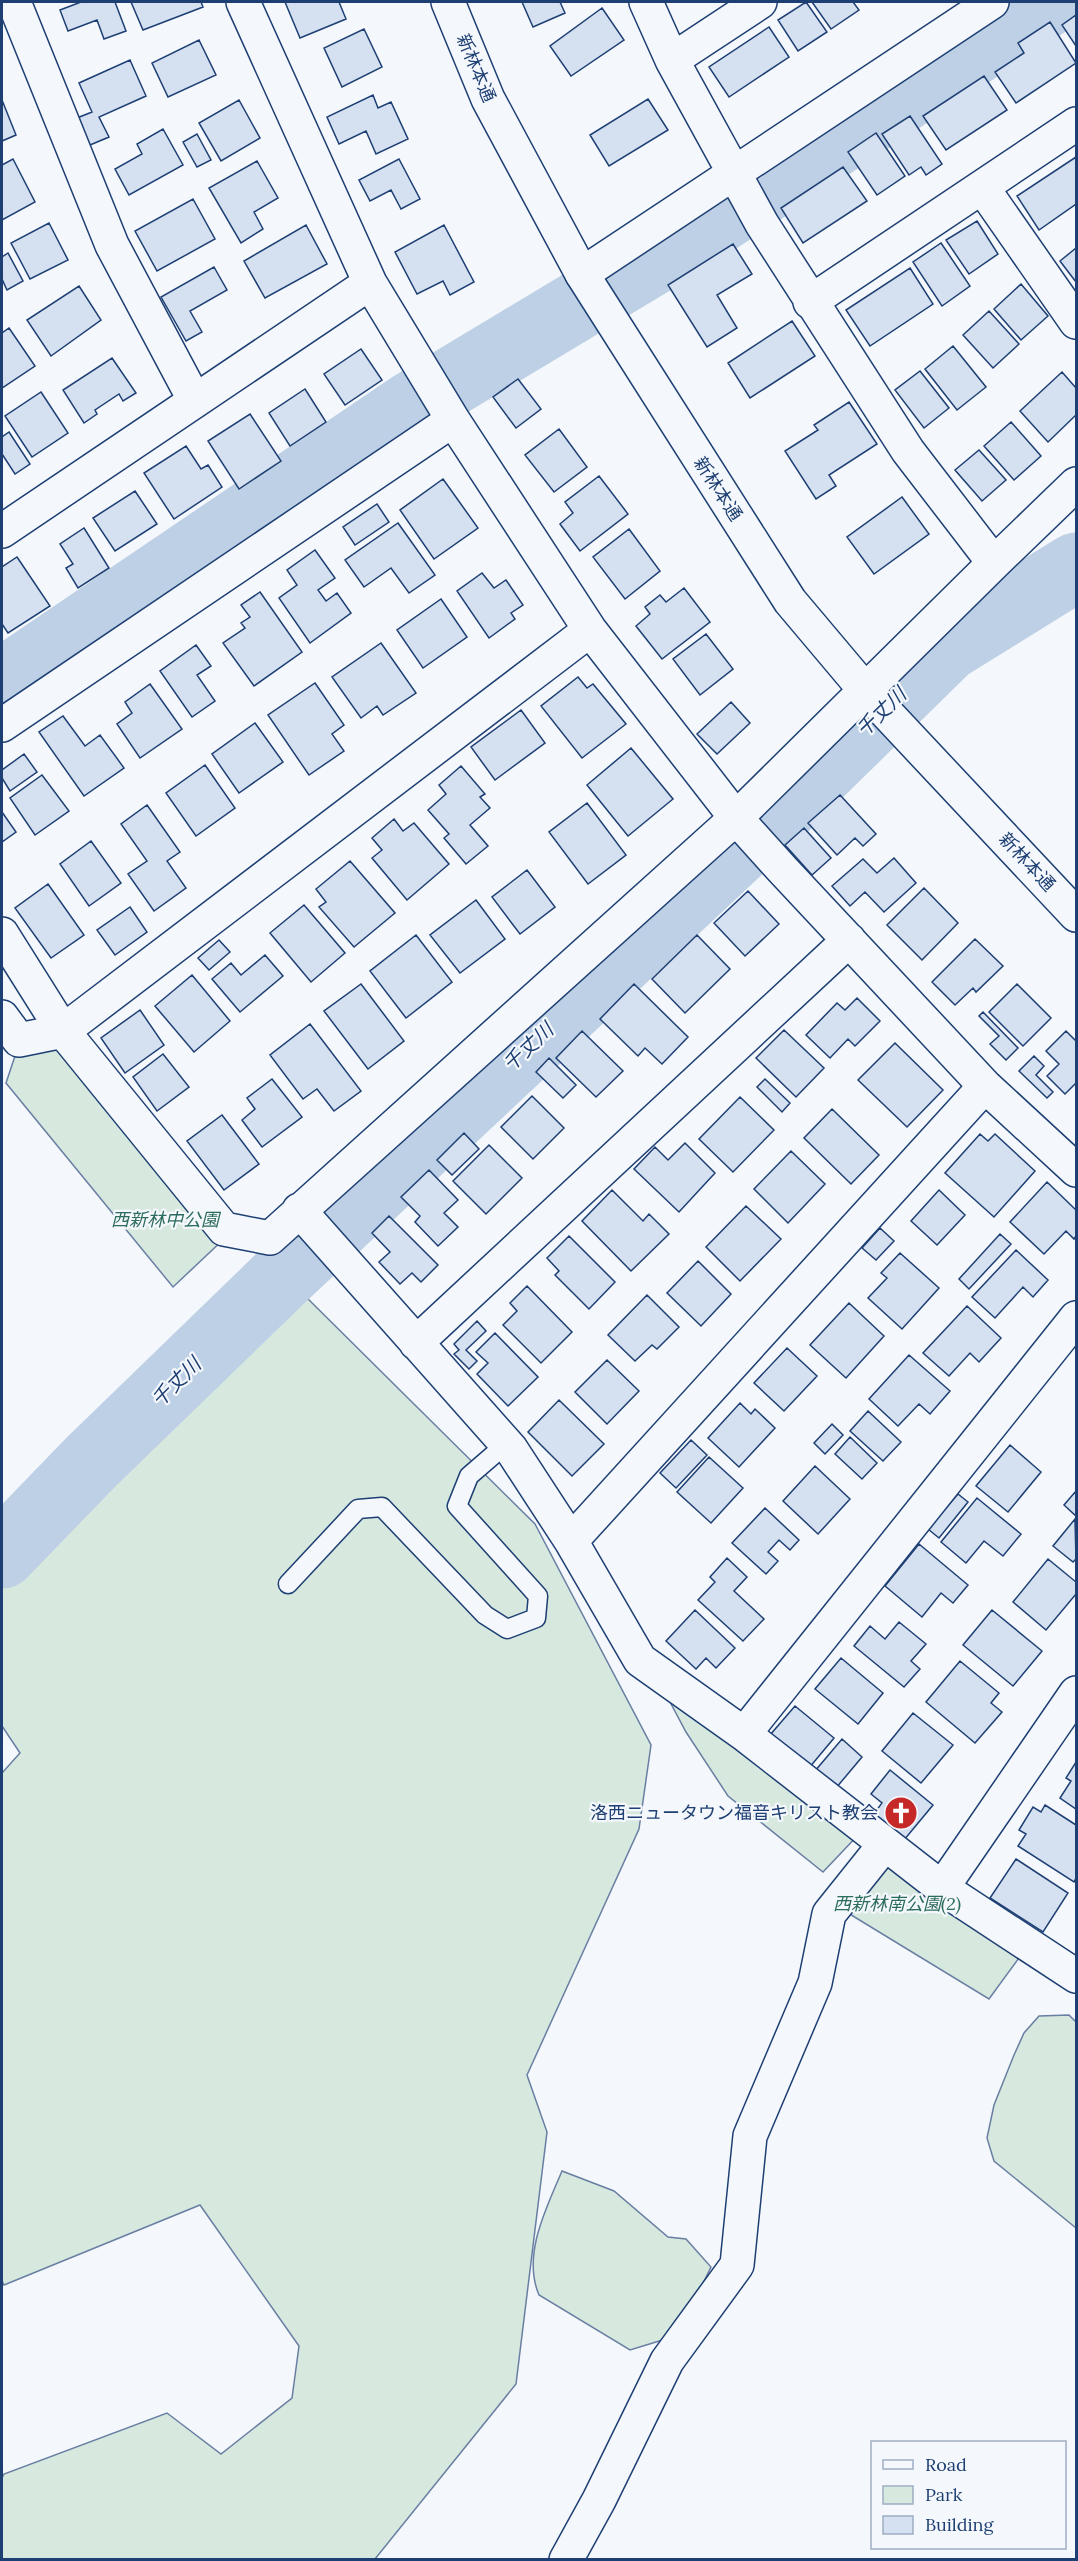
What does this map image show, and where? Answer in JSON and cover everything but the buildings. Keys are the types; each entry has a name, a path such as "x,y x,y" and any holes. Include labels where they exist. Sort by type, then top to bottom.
{"street":[{"path":"14,2 112,244 195,401"},
{"path":"243,2 370,283 453,420 590,630 736,818 985,1086 1077,1170"},
{"name":"新林本通","path":"448,2 488,99 582,274 790,602 866,690 1077,915"},
{"path":"646,2 672,60 762,224 810,302 908,451 994,563"},
{"path":"672,60 760,2"},
{"path":"582,274 992,2"},
{"path":"810,302 1077,124"},
{"path":"982,187 1077,322"},
{"path":"2,529 370,283"},
{"path":"2,726 453,420"},
{"path":"2,934 63,1031 224,1229 270,1238 736,818 1077,484"},
{"path":"2,1017 20,1040 63,1031 590,630"},
{"path":"416,1343 849,940"},
{"path":"571,1541 985,1086"},
{"path":"299,1210 506,1444 571,1541 640,1660 744,1734 942,1888 1077,1976"},
{"path":"744,1734 1077,1318"},
{"path":"942,1888 1077,1693"},
{"path":"566,2559 599,2500 667,2361 737,2265 750,2136 815,1983 830,1914 885,1844"}],"lane":[{"path":"288,1584 358,1509 382,1507 485,1614 507,1629 536,1618 538,1596 457,1506 469,1476 506,1444"}],"green space":[{"name":"西新林中公園","path":"61,1039 226,1237 173,1287 6,1083 18,1047"},
{"path":"300,1291 535,1524 651,1745 639,1829 527,2075 547,2132 516,2384 375,2559 2,2559 2,2478 4,2474 167,2413 221,2454 292,2398 299,2346 200,2205 4,2285 2,2281 2,1773 20,1753 2,1726 2,1582"},
{"path":"653,1670 860,1833 823,1872 728,1796 686,1732"},
{"name":"西新林南公園(2)","path":"888,1854 1024,1951 989,1999 843,1910"},
{"path":"1069,2015 1076,2022 1076,2228 994,2161 987,2138 994,2105 1024,2033 1039,2016"},
{"path":"562,2171 614,2191 668,2237 686,2239 711,2267 689,2312 669,2338 630,2350 539,2295 534,2280 535,2248 543,2216"}],"waterway":[{"path":"2,683 411,406 679,245 1048,2"},
{"name":"千丈川","path":"2,1554 91,1462 284,1275 786,805 947,647 1076,567"}],"place":[{"name":"洛西ニュータウン福音キリスト教会","path":"901,1813"}]}
